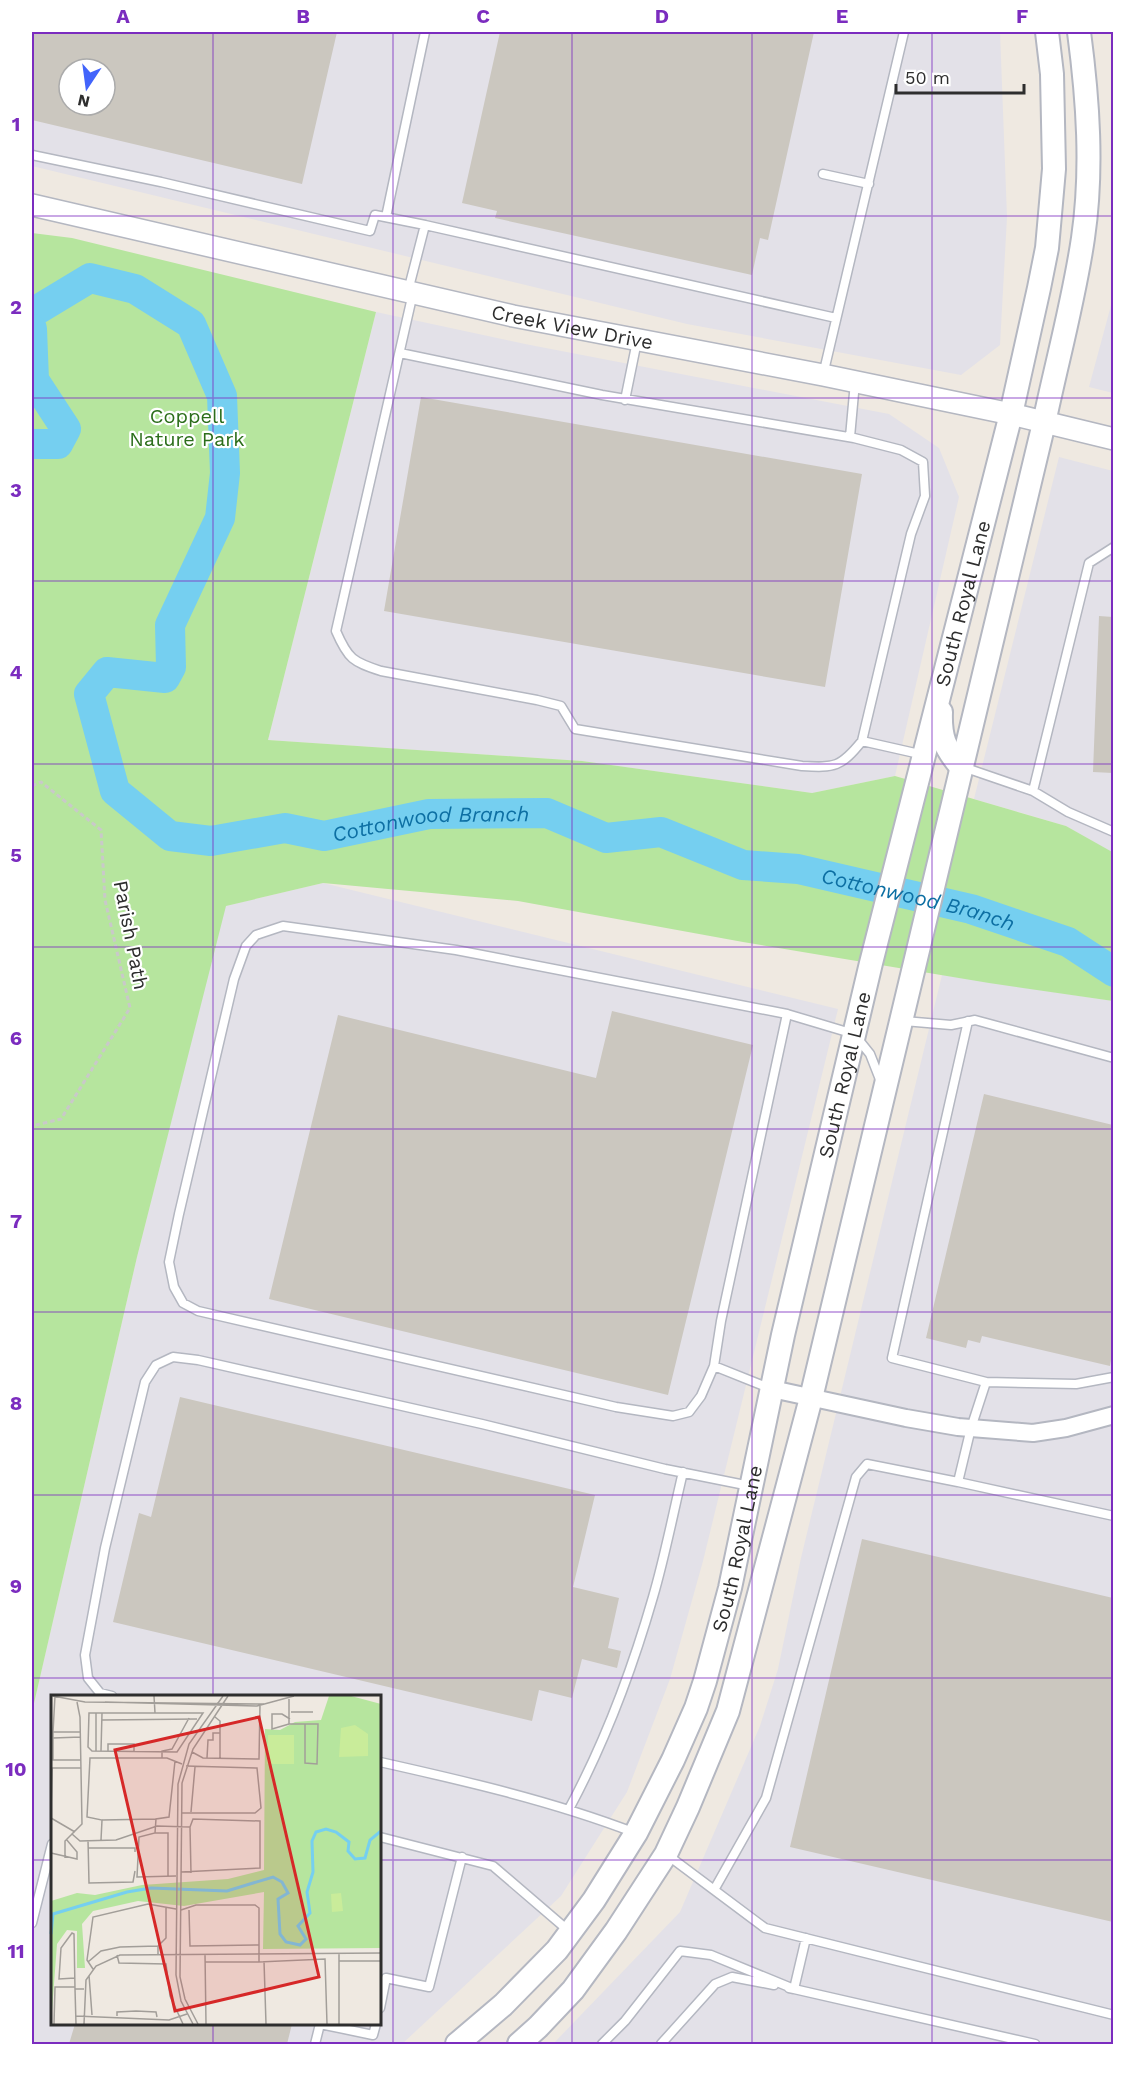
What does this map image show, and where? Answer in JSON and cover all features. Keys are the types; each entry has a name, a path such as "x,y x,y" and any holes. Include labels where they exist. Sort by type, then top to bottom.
{"main road":[{"name":"South Royal Lane","path":"458,2044 503,2005 557,1950 594,1900 636,1833 696,1708 730,1588 786,1324 871,963 1011,414 1047,248 1054,168 1052,74 1047,32"},
{"name":"South Royal Lane","path":"519,2044 573,1990 616,1931 666,1854 728,1711 811,1398 1044,423 1078,267 1086,209 1089,138 1080,32"},
{"path":"942,687 940,730 947,751 961,767"},
{"path":"636,1833 666,1854"}],"street":[{"name":"Creek View Drive","path":"32,205 513,316 822,375 1011,414 1113,439"},
{"path":"772,1389 906,1418 971,1428 1033,1433 1066,1428 1113,1415"}],"lane":[{"path":"386,217 424,32"},
{"path":"822,375 904,32"},
{"path":"32,155 161,182 370,231 375,215 386,217 836,318"},
{"path":"823,174 869,184"},
{"path":"400,353 625,400 850,437 901,450 923,462 925,496 911,534 862,741 847,759 828,768 802,766 575,729 561,706 381,671 358,664 344,650 336,631 400,353 410,292 425,225"},
{"path":"625,400 637,340"},
{"path":"850,437 855,382"},
{"path":"1033,791 1089,563 1113,547"},
{"path":"862,741 925,755"},
{"path":"961,767 1033,791 1068,812 1113,832"},
{"path":"787,1014 721,1321 714,1366 701,1396 689,1412 673,1416 616,1407 198,1311 183,1303 174,1287 169,1262 178,1214 234,979 246,946 256,935 283,926 456,950 787,1014 854,1035 870,1054 884,1090"},
{"path":"901,1020 951,1025 975,1020 1113,1058"},
{"path":"968,1021 892,1358 986,1382 1076,1384 1113,1377"},
{"path":"108,1695 100,1693 88,1678 85,1654 105,1548 145,1382 156,1365 172,1357 208,1362 751,1486"},
{"path":"714,1366 772,1389"},
{"path":"958,1482 971,1428 986,1382"},
{"path":"714,1890 766,1798 856,1477 867,1464 1113,1516"},
{"path":"569,1809 620,1697 653,1596 683,1472"},
{"path":"381,1762 432,1773 569,1809 636,1833"},
{"path":"381,1837 493,1866 570,1932"},
{"path":"32,1923 51,1848"},
{"path":"666,1854 765,1928 1113,2015"},
{"path":"381,2004 387,1978 429,1987 462,1857"},
{"path":"794,1989 806,1938"},
{"path":"602,2044 625,2021 680,1951 711,1955 794,1989"},
{"path":"661,2044 715,1984 732,1977 794,1989 1005,2041 1035,2044"},
{"path":"315,2044 320,2025"},
{"path":"324,2025 373,2036 376,2025"}],"path":[{"name":"Parish Path","path":"32,786 41,782 101,830 105,900 130,1008 61,1119 32,1126"}],"shaded area":[{"path":"32,32 1000,32 1007,217 1000,345 961,375 687,324 32,166"},
{"path":"1113,298 1114,393 1089,387"},
{"path":"376,312 525,344 889,414 939,448 959,497 895,776 812,793 582,761 268,740"},
{"path":"1059,457 1113,471 1113,853 1066,826 974,799"},
{"path":"323,883 838,1009 703,1561 670,1679 627,1792 561,1896 402,2044 32,2044 32,1712 137,1257 225,906"},
{"path":"942,975 1113,1001 1113,2044 553,2044 680,1912 760,1726 778,1669 801,1558"}],"green space":[{"name":"Coppell Nature Park","path":"32,233 72,238 376,312 268,740 582,761 812,793 895,776 1066,826 1114,853 1113,1001 743,942 518,901 323,883 226,906 137,1257 32,1712"}],"building":[{"path":"32,32 337,32 302,184 32,120"},
{"path":"500,32 814,32 768,240 760,238 752,275 495,218 497,211 462,203"},
{"path":"421,397 862,474 825,687 384,611"},
{"path":"1099,616 1113,617 1113,773 1093,772"},
{"path":"612,1011 753,1045 668,1395 269,1299 338,1015 596,1078"},
{"path":"984,1094 1113,1125 1113,1350 1110,1366 982,1336 980,1343 968,1340 966,1348 926,1338"},
{"path":"180,1397 595,1495 573,1587 619,1598 608,1648 621,1651 617,1668 582,1659 572,1698 539,1690 532,1721 113,1622 139,1513 151,1517"},
{"path":"862,1539 1113,1598 1113,1922 790,1847"},
{"path":"75,2025 292,2025 287,2044 69,2044"}],"waterway":[{"name":"Cottonwood Branch","path":"32,313 90,278 135,289 191,324 222,396 225,473 220,518 170,625 171,667 165,678 107,672 89,694 115,791 170,836 211,841 285,828 324,836 429,814 547,813 606,838 661,832 743,865 798,869 971,909 1068,942 1114,972"},
{"name":"Cottonwood Branch","path":"32,329 34,380 66,429 58,444 32,444"}]}
